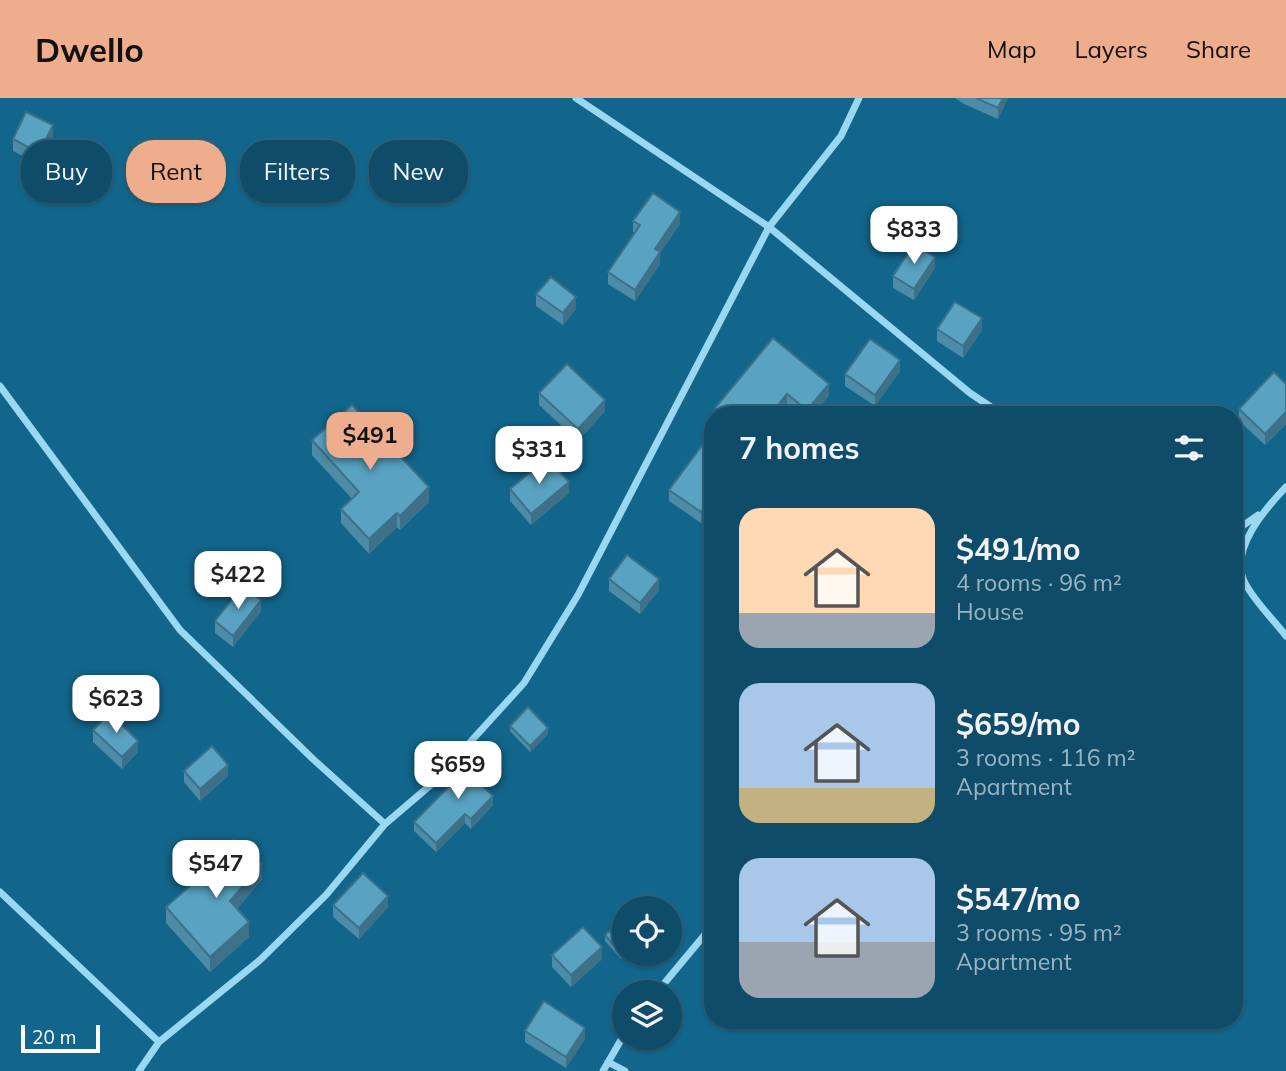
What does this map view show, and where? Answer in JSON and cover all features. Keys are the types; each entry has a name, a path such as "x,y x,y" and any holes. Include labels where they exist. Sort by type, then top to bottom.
{"street":[{"path":"576,98 769,227 970,393 990,406"},
{"path":"139,1071 159,1042 260,960 326,895 385,824 433,783 524,683 578,595 769,227 841,136 859,98"},
{"path":"0,386 180,629 314,760 385,824"},
{"path":"1243,526 1261,513 1286,486"},
{"path":"1243,555 1248,536 1261,513"},
{"path":"1243,570 1244,581 1286,636"},
{"path":"0,892 159,1042"},
{"path":"667,980 704,936"},
{"path":"603,1071 615,1050"},
{"path":"608,1062 625,1071"}],"building":[{"path":"976,98 1003,98 998,108"},
{"path":"26,112 53,125 46,140 21,140 21,143 13,139"},
{"path":"653,193 680,212 655,249 660,252 635,290 608,272 640,225 633,221"},
{"path":"914,244 935,257 914,289 893,276"},
{"path":"551,277 576,297 563,313 536,294"},
{"path":"955,302 982,318 963,346 937,329"},
{"path":"773,338 829,384 810,406 802,406 787,394 777,406 717,406"},
{"path":"870,339 900,360 875,395 845,374"},
{"path":"567,364 605,400 578,429 539,393"},
{"path":"1274,372 1286,384 1286,412 1265,434 1243,413 1242,406"},
{"path":"352,405 429,487 400,516 397,513 369,539 341,509 359,492 312,440"},
{"path":"704,443 704,510 701,512 669,490"},
{"path":"548,458 569,482 531,514 510,489"},
{"path":"627,555 659,579 640,603 609,579"},
{"path":"243,586 261,600 233,636 215,621"},
{"path":"528,707 548,728 530,746 510,726"},
{"path":"110,713 138,741 122,757 93,730"},
{"path":"212,746 228,765 200,789 184,771"},
{"path":"481,754 495,768 480,784 493,796 471,819 465,814 436,843 414,822"},
{"path":"234,840 262,864 230,901 249,922 210,957 166,907 215,864"},
{"path":"363,873 388,896 359,928 333,905"},
{"path":"583,927 602,947 571,975 552,955"},
{"path":"612,929 612,943 605,935"},
{"path":"544,1001 585,1028 566,1057 525,1031"}]}
